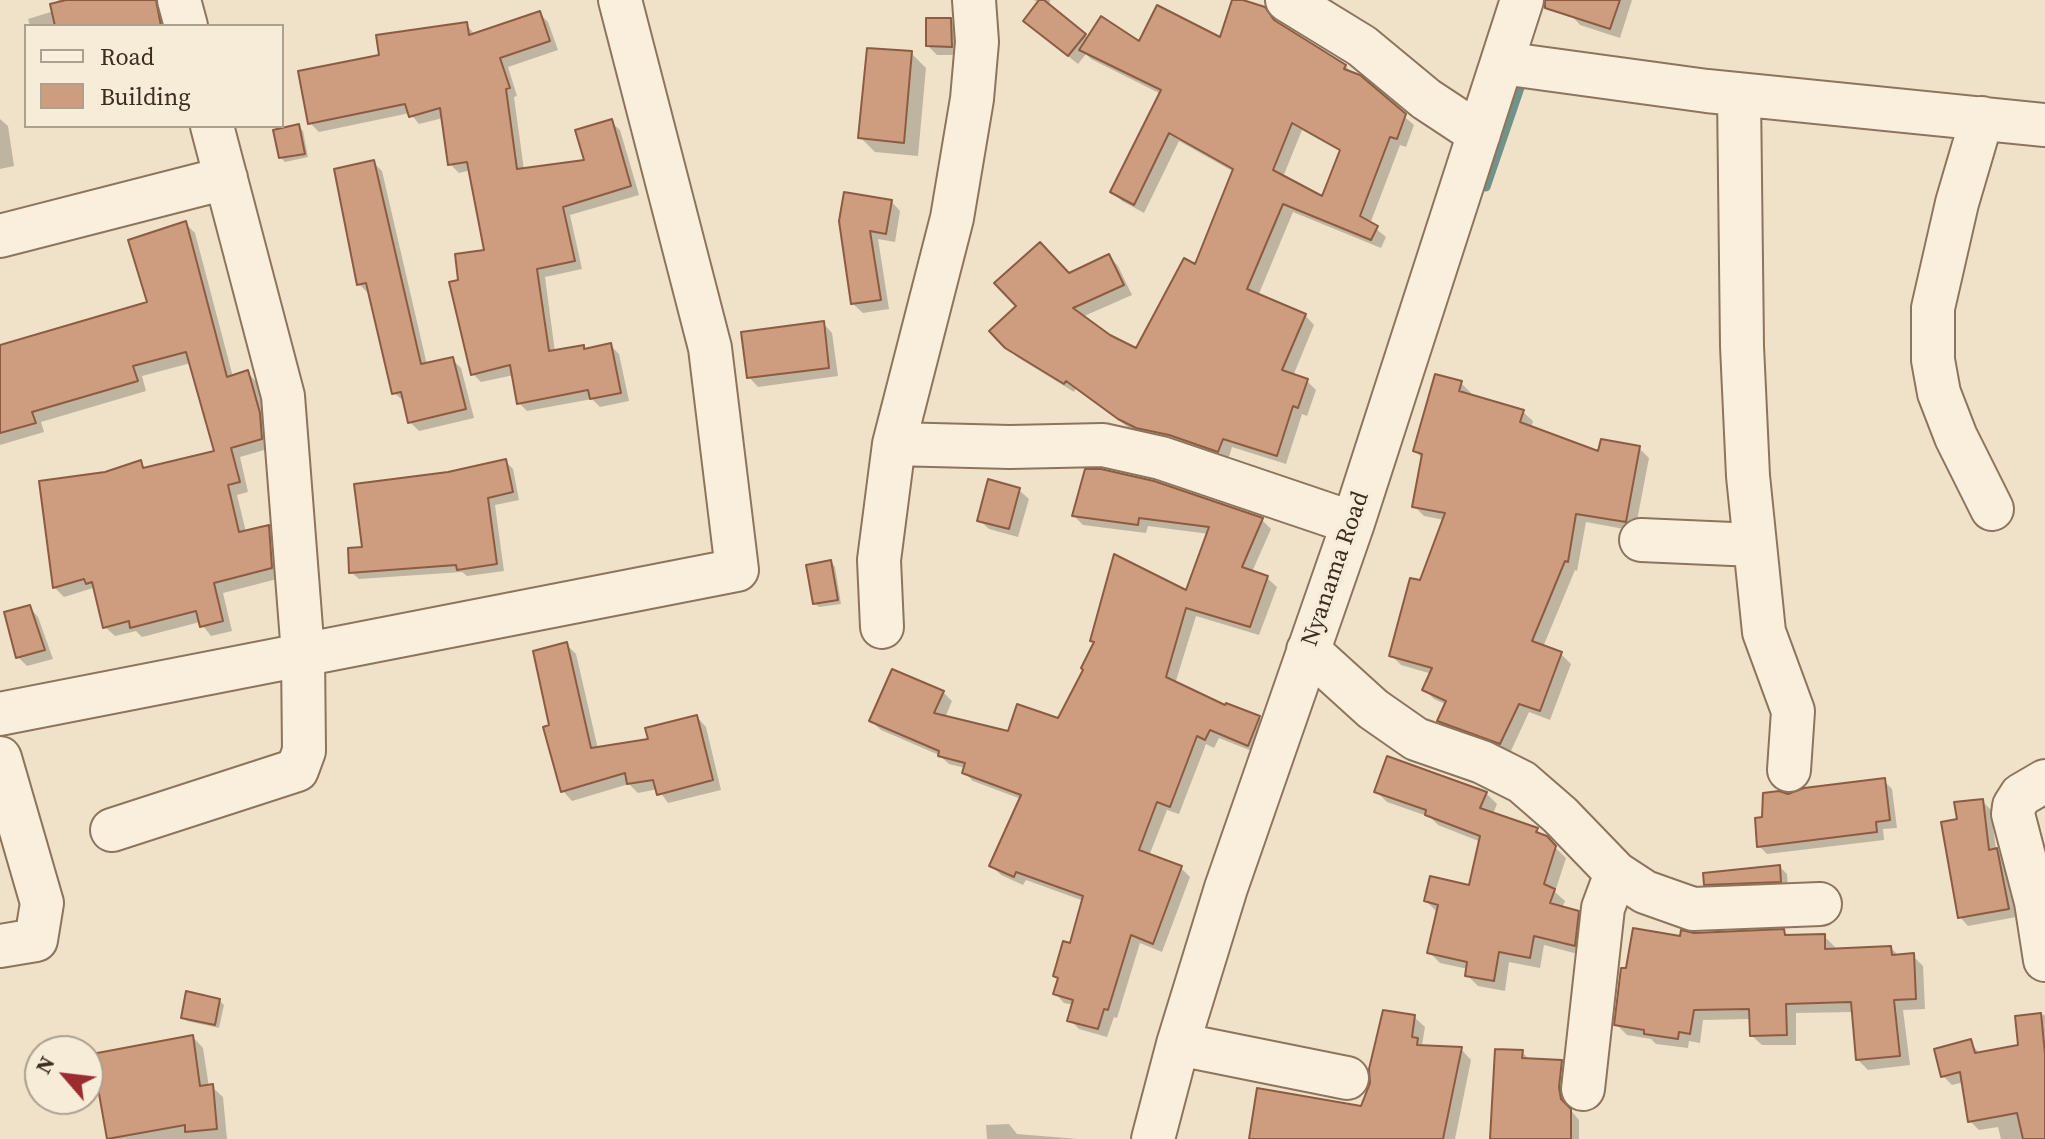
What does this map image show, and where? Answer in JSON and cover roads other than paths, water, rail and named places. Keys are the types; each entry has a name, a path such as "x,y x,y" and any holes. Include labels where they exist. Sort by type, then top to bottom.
{"street":[{"path":"179,0 185,24"},
{"path":"0,714 737,570 710,348 620,0"},
{"path":"882,627 879,560 894,444 952,218 972,99 977,42 974,0"},
{"path":"1287,0 1362,46 1426,99 1479,134"},
{"name":"Nyanama Road","path":"1153,1139 1178,1044 1226,888 1353,523 1522,0"},
{"path":"1502,63 1739,94 2045,125"},
{"path":"1739,94 1742,346 1748,476 1764,632 1793,711 1789,770"},
{"path":"1982,118 1957,203 1933,308 1933,360 1939,393 1956,437 1992,509"},
{"path":"112,830 297,770 304,751 303,654 283,396 213,128"},
{"path":"0,236 226,178"},
{"path":"894,444 1010,447 1103,445 1161,458 1353,523"},
{"path":"1641,540 1755,545"},
{"path":"1308,650 1373,709 1416,739 1482,762 1522,782 1560,815 1616,873 1645,892 1674,905 1693,909 1820,904"},
{"path":"0,758 42,903 36,940 0,946"},
{"path":"2045,781 2021,795 2013,814 2036,902 2045,960"},
{"path":"1583,1089 1603,908 1616,873"},
{"path":"1178,1044 1347,1078"}],"waterway":[{"path":"1486,187 1523,79"}]}
